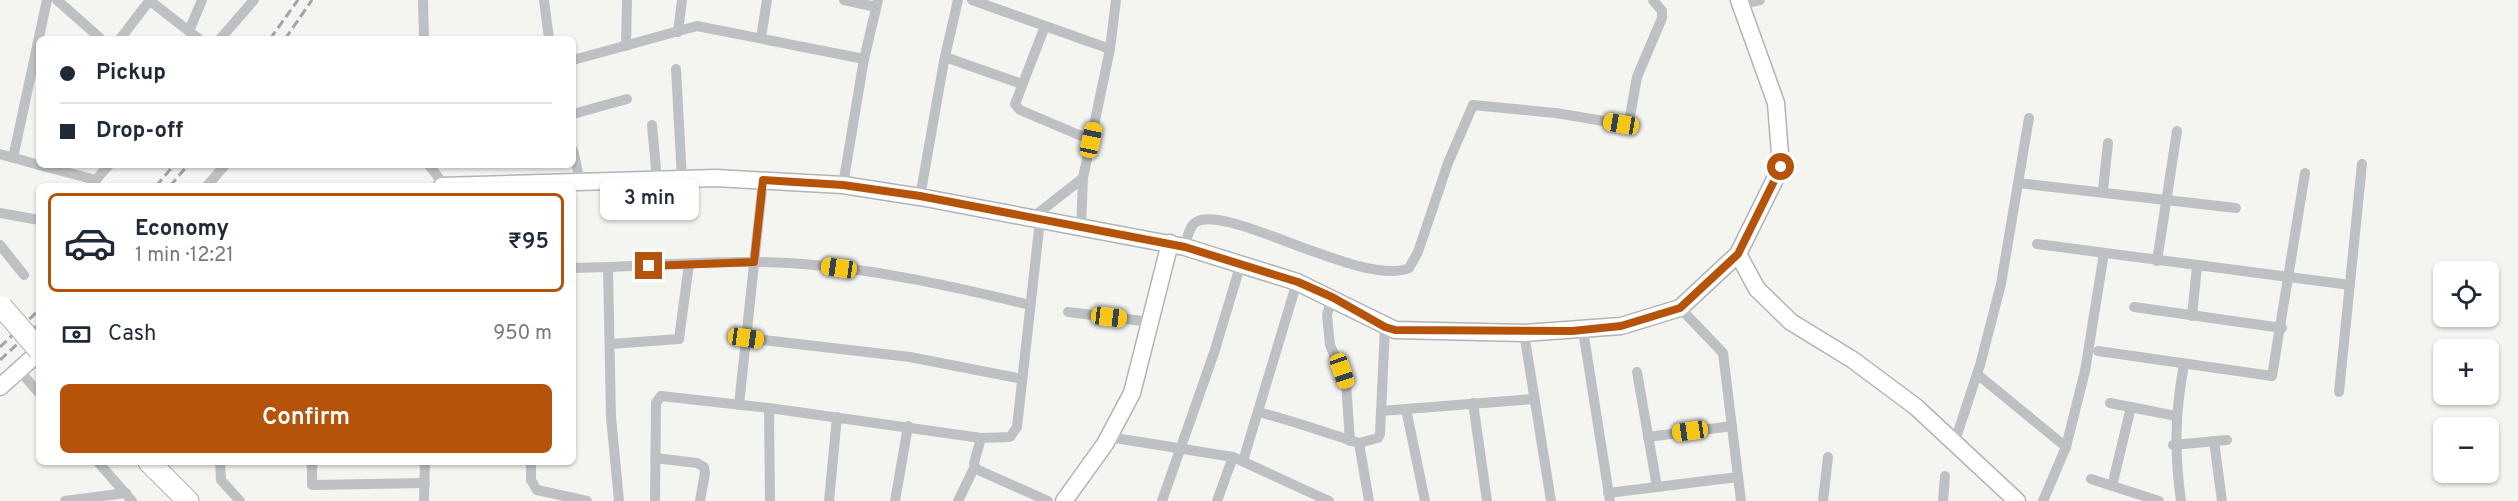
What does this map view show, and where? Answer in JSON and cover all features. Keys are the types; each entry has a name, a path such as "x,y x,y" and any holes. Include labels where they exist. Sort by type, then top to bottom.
{"highway":[{"path":"1,306 36,347"},
{"path":"152,465 188,501"}],"main road":[{"path":"542,183 682,179 763,180 843,185 920,196 1178,245 1298,282 1395,330 1524,333 1621,326 1680,308 1738,254 1781,167 1776,103 1741,2"},
{"path":"1064,501 1109,437 1132,393 1151,322 1178,245"},
{"path":"1738,254 1757,289 1791,322 1853,360 1916,407 2017,501"},
{"path":"0,387 36,354"}],"street":[{"path":"38,36 46,0"},
{"path":"57,0 98,36"},
{"path":"122,36 150,0 195,36"},
{"path":"189,31 202,0"},
{"path":"223,36 254,0"},
{"path":"423,0 424,36"},
{"path":"544,0 549,36"},
{"path":"626,46 627,0"},
{"path":"678,32 681,0"},
{"path":"761,38 768,0"},
{"path":"843,185 864,59 877,4 844,0"},
{"path":"920,196 945,57 958,0"},
{"path":"972,0 1110,48"},
{"path":"1082,228 1083,178 1110,48 1116,0"},
{"path":"1178,245 1196,222 1207,219 1237,225 1358,266 1396,272 1409,268 1418,252 1448,163 1473,105 1556,113 1626,125 1629,122 1637,77 1662,18 1662,10 1653,0"},
{"path":"1741,2 1760,0"},
{"path":"576,59 697,26 864,59"},
{"path":"1046,26 1015,104 1020,110 1091,140"},
{"path":"13,158 36,48"},
{"path":"945,57 1022,84"},
{"path":"676,69 682,179"},
{"path":"576,113 627,99"},
{"path":"1955,441 1977,374 2001,284 2029,118"},
{"path":"652,124 657,180"},
{"path":"2157,261 2177,131"},
{"path":"2103,190 2108,144"},
{"path":"0,154 36,164"},
{"path":"576,163 580,181"},
{"path":"2339,392 2362,164"},
{"path":"48,168 93,183 106,168"},
{"path":"210,183 222,168"},
{"path":"431,168 441,183"},
{"path":"2098,351 2272,376 2282,328 2305,173"},
{"path":"655,501 657,398 661,396 908,426 981,438 1006,439 1013,435 1017,427 1030,305 1036,219 1083,178"},
{"path":"739,405 763,180"},
{"path":"2018,183 2103,190 2236,208"},
{"path":"0,213 36,219"},
{"path":"2037,244 2349,285"},
{"path":"0,245 24,275"},
{"path":"2043,501 2066,447 2085,371 2104,253"},
{"path":"576,268 754,262 818,265 943,283 1030,305"},
{"path":"1162,501 1183,447 1241,263"},
{"path":"610,344 680,339 690,264"},
{"path":"2192,316 2197,266"},
{"path":"608,267 611,417 619,501"},
{"path":"1217,501 1258,412 1298,282"},
{"path":"1332,297 1327,315 1330,345 1346,383 1355,442 1369,501"},
{"path":"2134,307 2282,328"},
{"path":"1680,308 1723,353 1742,501"},
{"path":"1068,312 1151,322"},
{"path":"1258,412 1305,424 1318,431 1355,442 1378,438 1385,327"},
{"path":"1583,330 1609,497 1658,487 1738,477"},
{"path":"1524,333 1551,501"},
{"path":"746,338 910,357 1022,379"},
{"path":"2181,501 2174,444 2184,364"},
{"path":"19,370 36,390"},
{"path":"1636,372 1658,487"},
{"path":"1977,374 2066,447"},
{"path":"1381,411 1534,399"},
{"path":"1473,403 1487,501"},
{"path":"2110,403 2176,416"},
{"path":"2112,486 2132,407"},
{"path":"769,408 770,501"},
{"path":"1406,409 1425,501"},
{"path":"829,501 837,417"},
{"path":"894,501 908,426"},
{"path":"1648,437 1732,426"},
{"path":"1109,437 1183,447 1238,459 1316,497 1329,501"},
{"path":"958,501 975,466 981,438"},
{"path":"2174,444 2227,440"},
{"path":"2214,441 2222,501"},
{"path":"1823,501 1828,457"},
{"path":"655,458 697,463 704,467 700,501"},
{"path":"102,465 129,497"},
{"path":"220,465 221,480 240,501"},
{"path":"312,465 312,485 425,483"},
{"path":"424,501 425,465"},
{"path":"531,465 531,480 537,490 587,501"},
{"path":"975,466 1048,501"},
{"path":"1943,501 1945,476"},
{"path":"2091,479 2159,501"},
{"path":"65,501 129,497"}],"railway":[{"path":"272,36 298,0"},
{"path":"287,36 312,0"},
{"path":"159,183 171,168"},
{"path":"173,183 185,168"},
{"path":"0,347 36,313"},
{"path":"0,360 36,327"}],"route":[{"path":"649,266 754,262 763,180 843,185 920,196 1185,247 1298,282 1395,330 1524,333 1572,331 1621,326 1680,308 1738,254 1781,167"}]}
